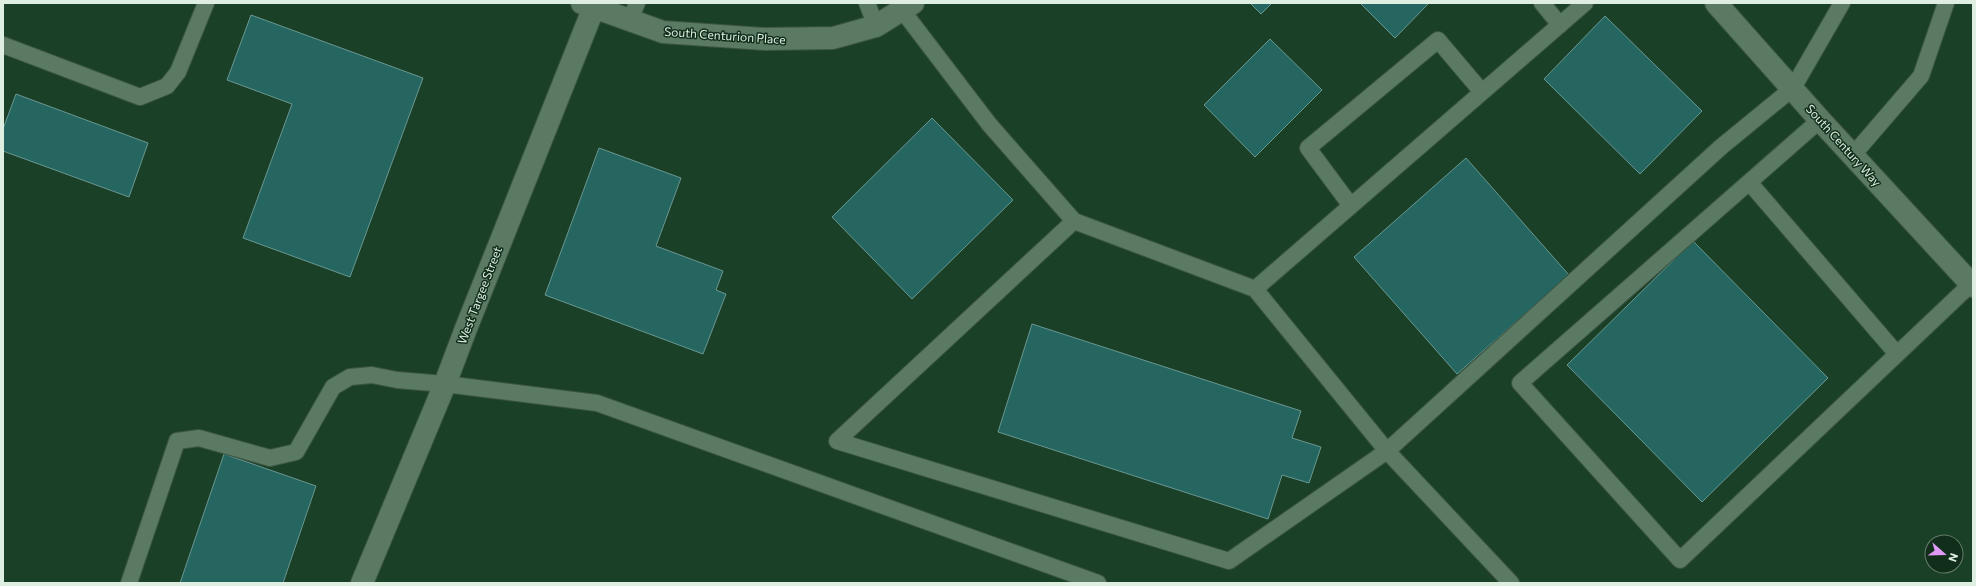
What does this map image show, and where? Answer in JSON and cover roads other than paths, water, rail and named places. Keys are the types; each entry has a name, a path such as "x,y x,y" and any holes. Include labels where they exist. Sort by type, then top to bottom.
{"street":[{"name":"South Century Way","path":"1716,3 1820,120 1972,285"},
{"name":"South Centurion Place","path":"588,5 633,12 663,32 765,39 833,38 876,26 907,6"},
{"name":"West Targee Street","path":"362,583 445,384 588,5"}],"lane":[{"path":"3,45 140,97 166,86 178,72 206,3"},
{"path":"868,3 876,26"},
{"path":"1542,3 1560,25"},
{"path":"1255,289 1585,3"},
{"path":"1074,221 837,441 1229,561 1388,451 1721,147 1793,88 1842,3"},
{"path":"1853,155 1921,76 1946,3"},
{"path":"907,6 989,124 1074,221 1255,289 1388,451 1511,583"},
{"path":"1351,206 1308,148 1438,40 1482,92"},
{"path":"1820,120 1520,382 1680,560 1972,285"},
{"path":"1749,182 1897,354"},
{"path":"129,583 177,441 199,438 270,458 296,452 333,386 350,377 372,375 397,380 445,384 597,403 1098,583"}]}
